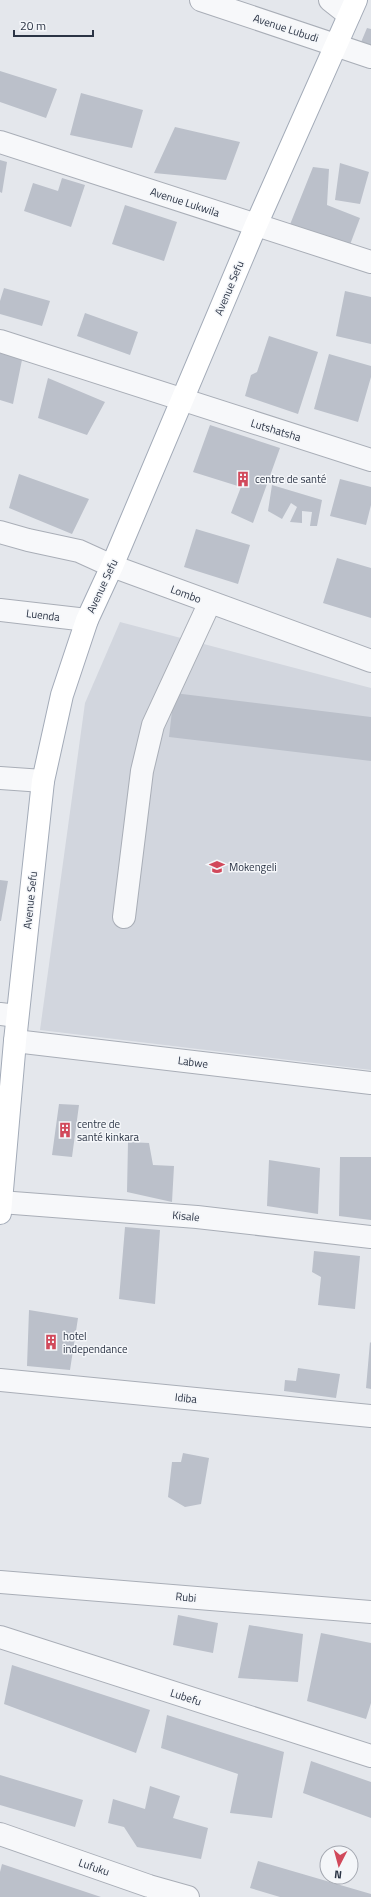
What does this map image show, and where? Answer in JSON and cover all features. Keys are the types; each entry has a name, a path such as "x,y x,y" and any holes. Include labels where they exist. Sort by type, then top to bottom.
{"main road":[{"name":"Avenue Sefu","path":"0,1205 15,1041 9,1015 43,780 62,695 86,620 112,566 256,225 352,7"}],"street":[{"name":"Avenue Lubudi","path":"201,0 371,57"},
{"path":"330,0 352,7"},
{"name":"Avenue Lukwila","path":"0,142 371,262"},
{"name":"Lutshatsha","path":"0,341 371,460"},
{"name":"Lombo","path":"0,532 28,540 79,551 112,566 371,661"},
{"path":"124,917 142,771 153,726 210,602"},
{"name":"Luenda","path":"0,610 86,620"},
{"path":"0,778 43,780"},
{"name":"Labwe","path":"15,1041 371,1082"},
{"name":"Kisale","path":"0,1205 197,1217 371,1237"},
{"name":"Idiba","path":"0,1380 371,1416"},
{"name":"Rubi","path":"0,1582 371,1612"},
{"name":"Lubefu","path":"0,1637 371,1756"},
{"name":"Lufuku","path":"0,1834 149,1886 188,1897"}],"shaded area":[{"name":"Mokengeli","path":"120,622 371,688 371,1070 40,1030 85,703"}],"building":[{"path":"367,28 371,29 371,50 359,47"},
{"path":"0,71 57,89 46,118 0,102"},
{"path":"81,93 143,110 132,148 70,135"},
{"path":"175,127 240,142 226,180 154,173"},
{"path":"0,160 7,162 2,193 0,192"},
{"path":"340,163 369,172 360,204 335,200"},
{"path":"313,167 329,169 327,205 360,218 348,250 289,227"},
{"path":"62,178 85,185 71,227 24,211 33,183 58,191"},
{"path":"125,205 177,222 164,261 112,244"},
{"path":"4,288 50,301 42,326 0,314 0,301"},
{"path":"345,291 371,297 371,344 336,336"},
{"path":"85,313 138,332 130,355 77,336"},
{"path":"269,336 318,352 298,414 245,396 251,375 257,372"},
{"path":"0,348 23,355 13,404 0,400"},
{"path":"329,354 371,366 371,377 358,422 314,409"},
{"path":"48,378 105,402 87,435 38,418"},
{"name":"centre de santé","path":"210,425 280,448 253,523 231,513 241,487 193,472"},
{"path":"19,474 89,499 72,534 9,508"},
{"path":"340,479 371,487 371,505 366,525 330,516"},
{"path":"272,485 322,500 317,526 310,526 312,512 302,511 302,523 290,522 297,507 291,503 282,519 268,511"},
{"path":"196,529 250,545 238,584 184,567"},
{"path":"337,558 371,568 371,618 323,603"},
{"path":"174,693 371,717 371,761 169,737"},
{"path":"0,880 8,881 1,921 0,921"},
{"name":"centre de santé kinkara","path":"59,1104 79,1105 72,1157 52,1155"},
{"path":"128,1142 149,1143 153,1165 174,1166 172,1202 127,1192"},
{"path":"340,1157 371,1157 371,1220 339,1216"},
{"path":"269,1160 320,1168 318,1214 267,1206"},
{"path":"125,1227 160,1230 155,1304 119,1299"},
{"path":"314,1251 360,1256 355,1309 318,1305 321,1277 312,1272"},
{"name":"hotel independance","path":"29,1310 78,1318 70,1370 27,1366"},
{"path":"370,1342 371,1343 371,1389 366,1388"},
{"path":"298,1368 340,1374 336,1398 284,1391 285,1380 296,1381"},
{"path":"183,1453 209,1458 201,1504 185,1507 168,1497 172,1462 181,1462"},
{"path":"178,1615 218,1623 213,1653 173,1645"},
{"path":"249,1625 303,1634 298,1682 238,1678"},
{"path":"321,1633 371,1643 371,1703 366,1719 307,1701"},
{"path":"12,1665 150,1710 136,1753 4,1704"},
{"path":"167,1715 284,1752 272,1818 230,1813 238,1774 161,1748"},
{"path":"311,1761 371,1782 371,1818 303,1793"},
{"path":"0,1775 83,1800 75,1827 0,1805"},
{"path":"150,1786 180,1796 173,1818 208,1828 201,1859 137,1847 124,1827 108,1823 113,1799 145,1809"},
{"path":"258,1861 319,1879 319,1885 340,1885 371,1894 371,1897 280,1897 250,1888"},
{"path":"2,1864 101,1897 0,1897 0,1872"}],"place":[{"name":"centre de santé","path":"243,479"},
{"name":"Mokengeli","path":"217,867"},
{"name":"centre de santé kinkara","path":"65,1130"},
{"name":"hotel independance","path":"51,1342"}]}
